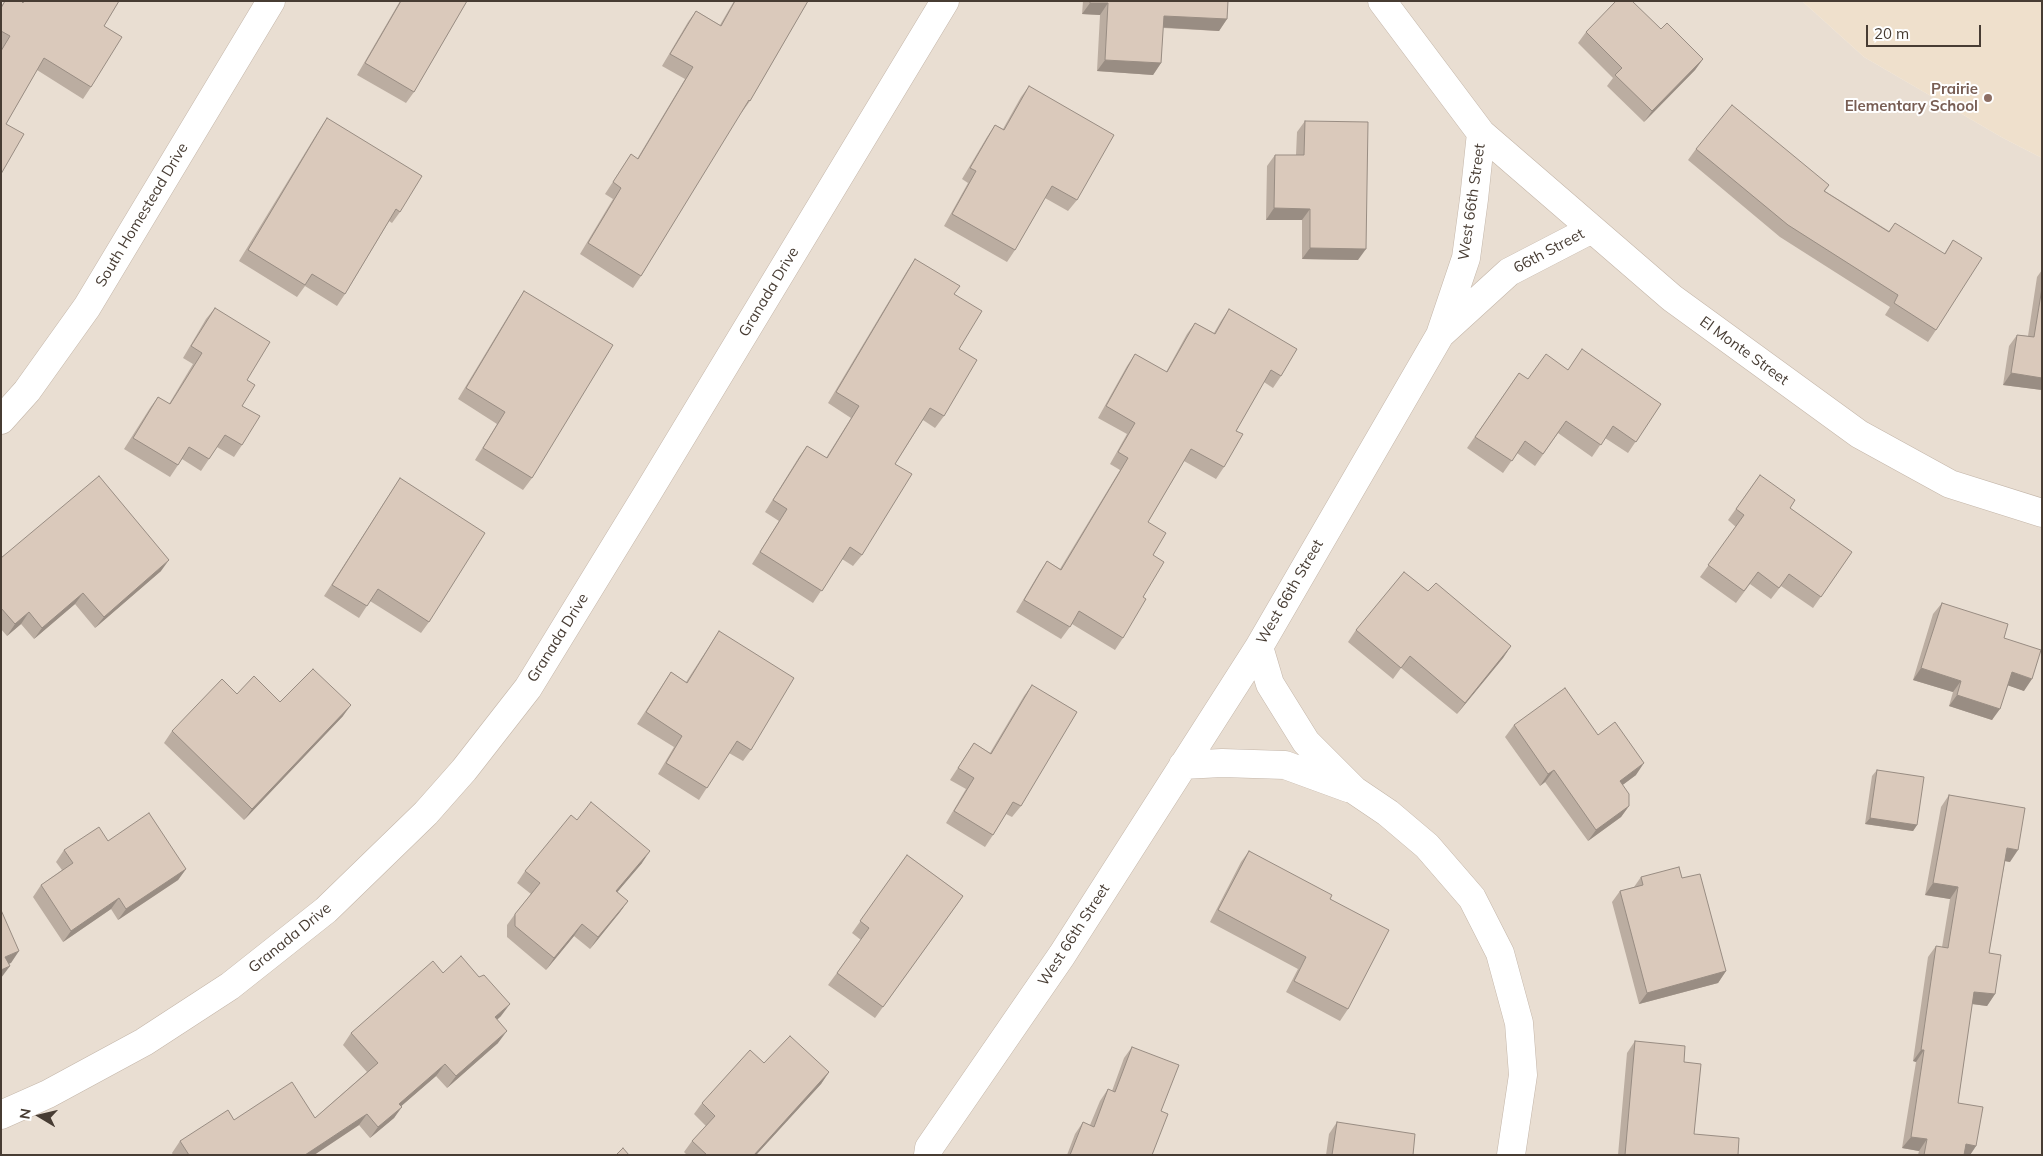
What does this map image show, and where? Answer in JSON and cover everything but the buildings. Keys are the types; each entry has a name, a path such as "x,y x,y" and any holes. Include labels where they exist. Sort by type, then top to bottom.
{"street":[{"name":"South Homestead Drive","path":"1,420 27,391 87,307 271,1"},
{"name":"Granada Drive","path":"1,1115 48,1094 144,1042 230,986 326,910 426,813 464,770 528,688 945,1"},
{"name":"West 66th Street","path":"927,1153 1062,955 1259,646 1440,335 1466,258 1481,133 1382,1"},
{"name":"El Monte Street","path":"1481,133 1672,298 1859,434 1950,484 2042,513"},
{"name":"66th Street","path":"1440,335 1509,272 1592,229"},
{"path":"1259,646 1270,684 1306,742 1354,790 1388,813 1427,846 1472,898 1500,953 1519,1023 1523,1075 1511,1155"},
{"path":"1183,765 1222,762 1285,765 1354,790"}],"shaded area":[{"path":"1,1 1802,1 1864,57 2003,138 2042,158 2042,1155 1,1155"},
{"name":"Prairie Elementary School","path":"1802,1 2042,1 2042,158 2003,138 1864,57"}],"place":[{"name":"Prairie Elementary School","path":"1988,98"}]}
